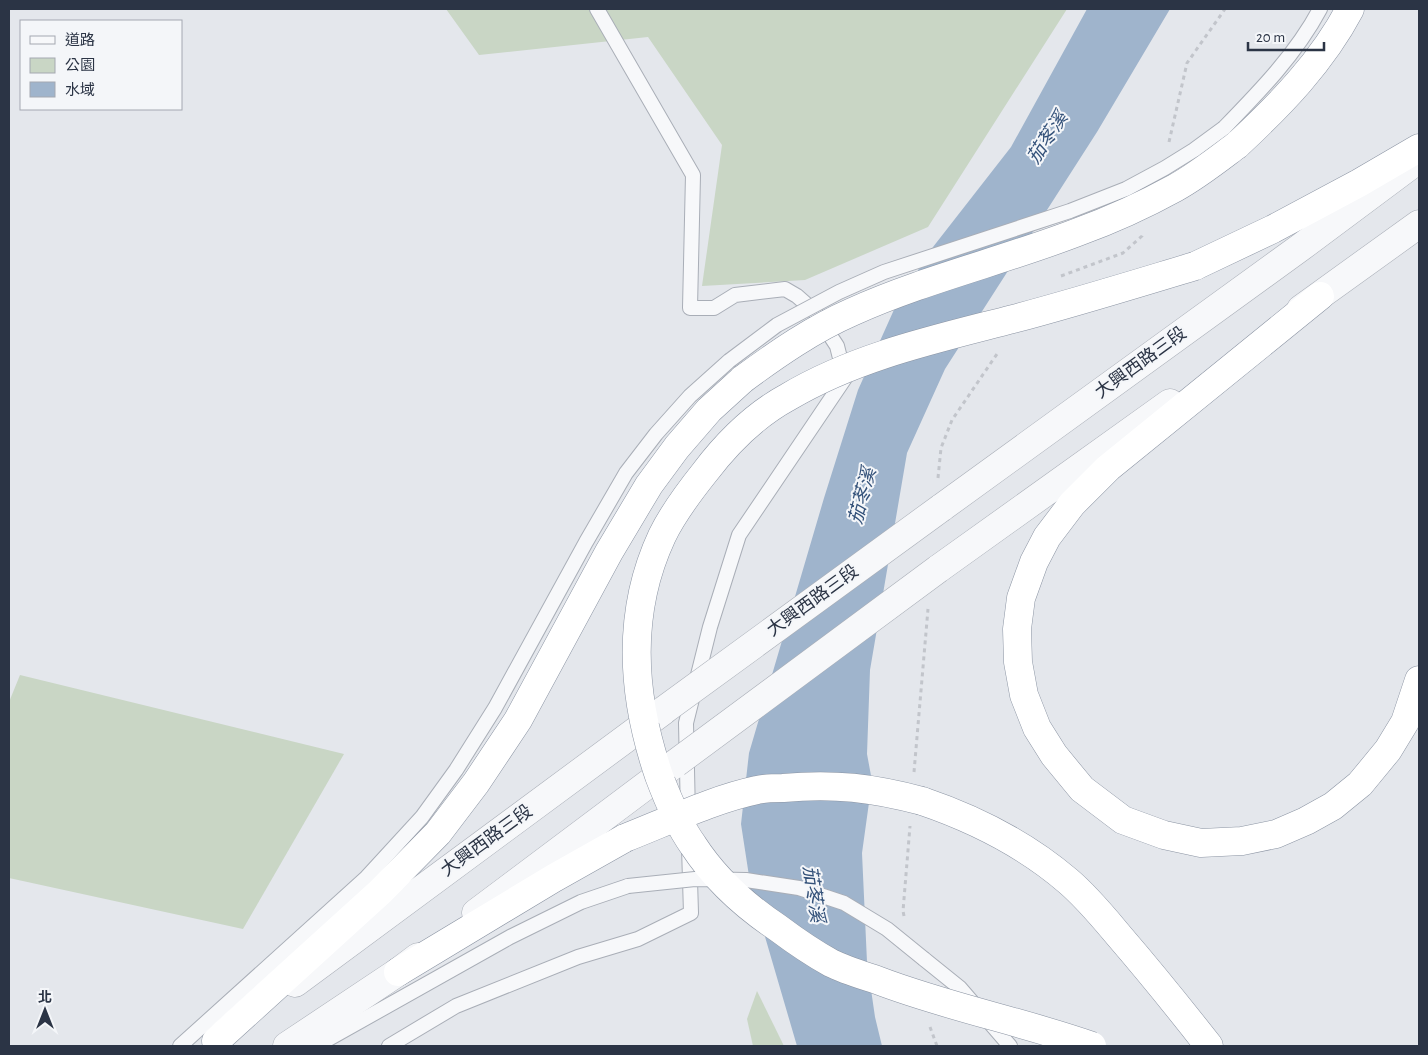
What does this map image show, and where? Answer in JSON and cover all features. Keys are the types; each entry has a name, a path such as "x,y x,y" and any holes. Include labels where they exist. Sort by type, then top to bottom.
{"highway":[{"path":"213,1044 380,892 438,833 476,783 518,720 609,552 649,485 677,447 709,410 736,370 791,344 850,312 893,294 1078,232 1133,209 1176,187 1208,167 1231,136 1274,111 1306,75 1338,31 1350,9"},
{"path":"1092,1046 909,992 831,963 745,905 714,872 692,845 670,804 650,750 640,707 636,668 638,620 648,571 662,535 683,498 714,459 746,427 785,398 834,373 895,350 1079,301 1195,266 1273,229 1419,148"},
{"path":"1320,296 1108,468 1072,504 1047,536 1034,562 1021,598 1017,628 1018,662 1024,695 1037,728 1054,755 1082,789 1123,820 1164,835 1201,842 1242,841 1276,834 1306,821 1334,806 1360,784 1388,750 1404,722 1419,680"},
{"path":"398,972 554,878 625,838 719,801 757,790 804,786 851,787 887,792 948,810 989,829 1034,855 1069,882 1094,906 1149,970 1209,1046"}],"street":[{"name":"大興西路三段","path":"213,1044 664,710 1301,248 1419,159"},
{"path":"287,1046 398,972 938,569 1419,224"}],"lane":[{"path":"389,1046 456,1006 578,957 638,939 691,913 686,723 710,627 739,535 845,378 837,346 814,311 797,296 785,290 735,294 714,308 690,308 694,175 597,9"},
{"path":"1231,136 1257,94 1288,58 1320,9"},
{"path":"180,1046 366,878 422,817 456,770 494,708 626,473 656,434 690,396 736,370"},
{"path":"316,1046 510,938 581,902 628,886 695,879 746,880 798,888 844,903 887,929 960,988 1010,1046"}],"green space":[{"path":"446,9 1067,9 928,227 805,280 702,286 722,145 648,37 479,55"},
{"path":"20,675 344,754 243,929 9,878 9,702"},
{"path":"757,991 784,1046 753,1046 747,1019"}],"water":[{"name":"茄苳溪","path":"1087,9 1170,9 1097,132 945,369 907,453 870,670 867,754 872,781 862,853 867,962 875,1017 882,1046 797,1046 751,889 741,824 749,753 824,498 858,390 897,303 933,247 1011,147"}]}
